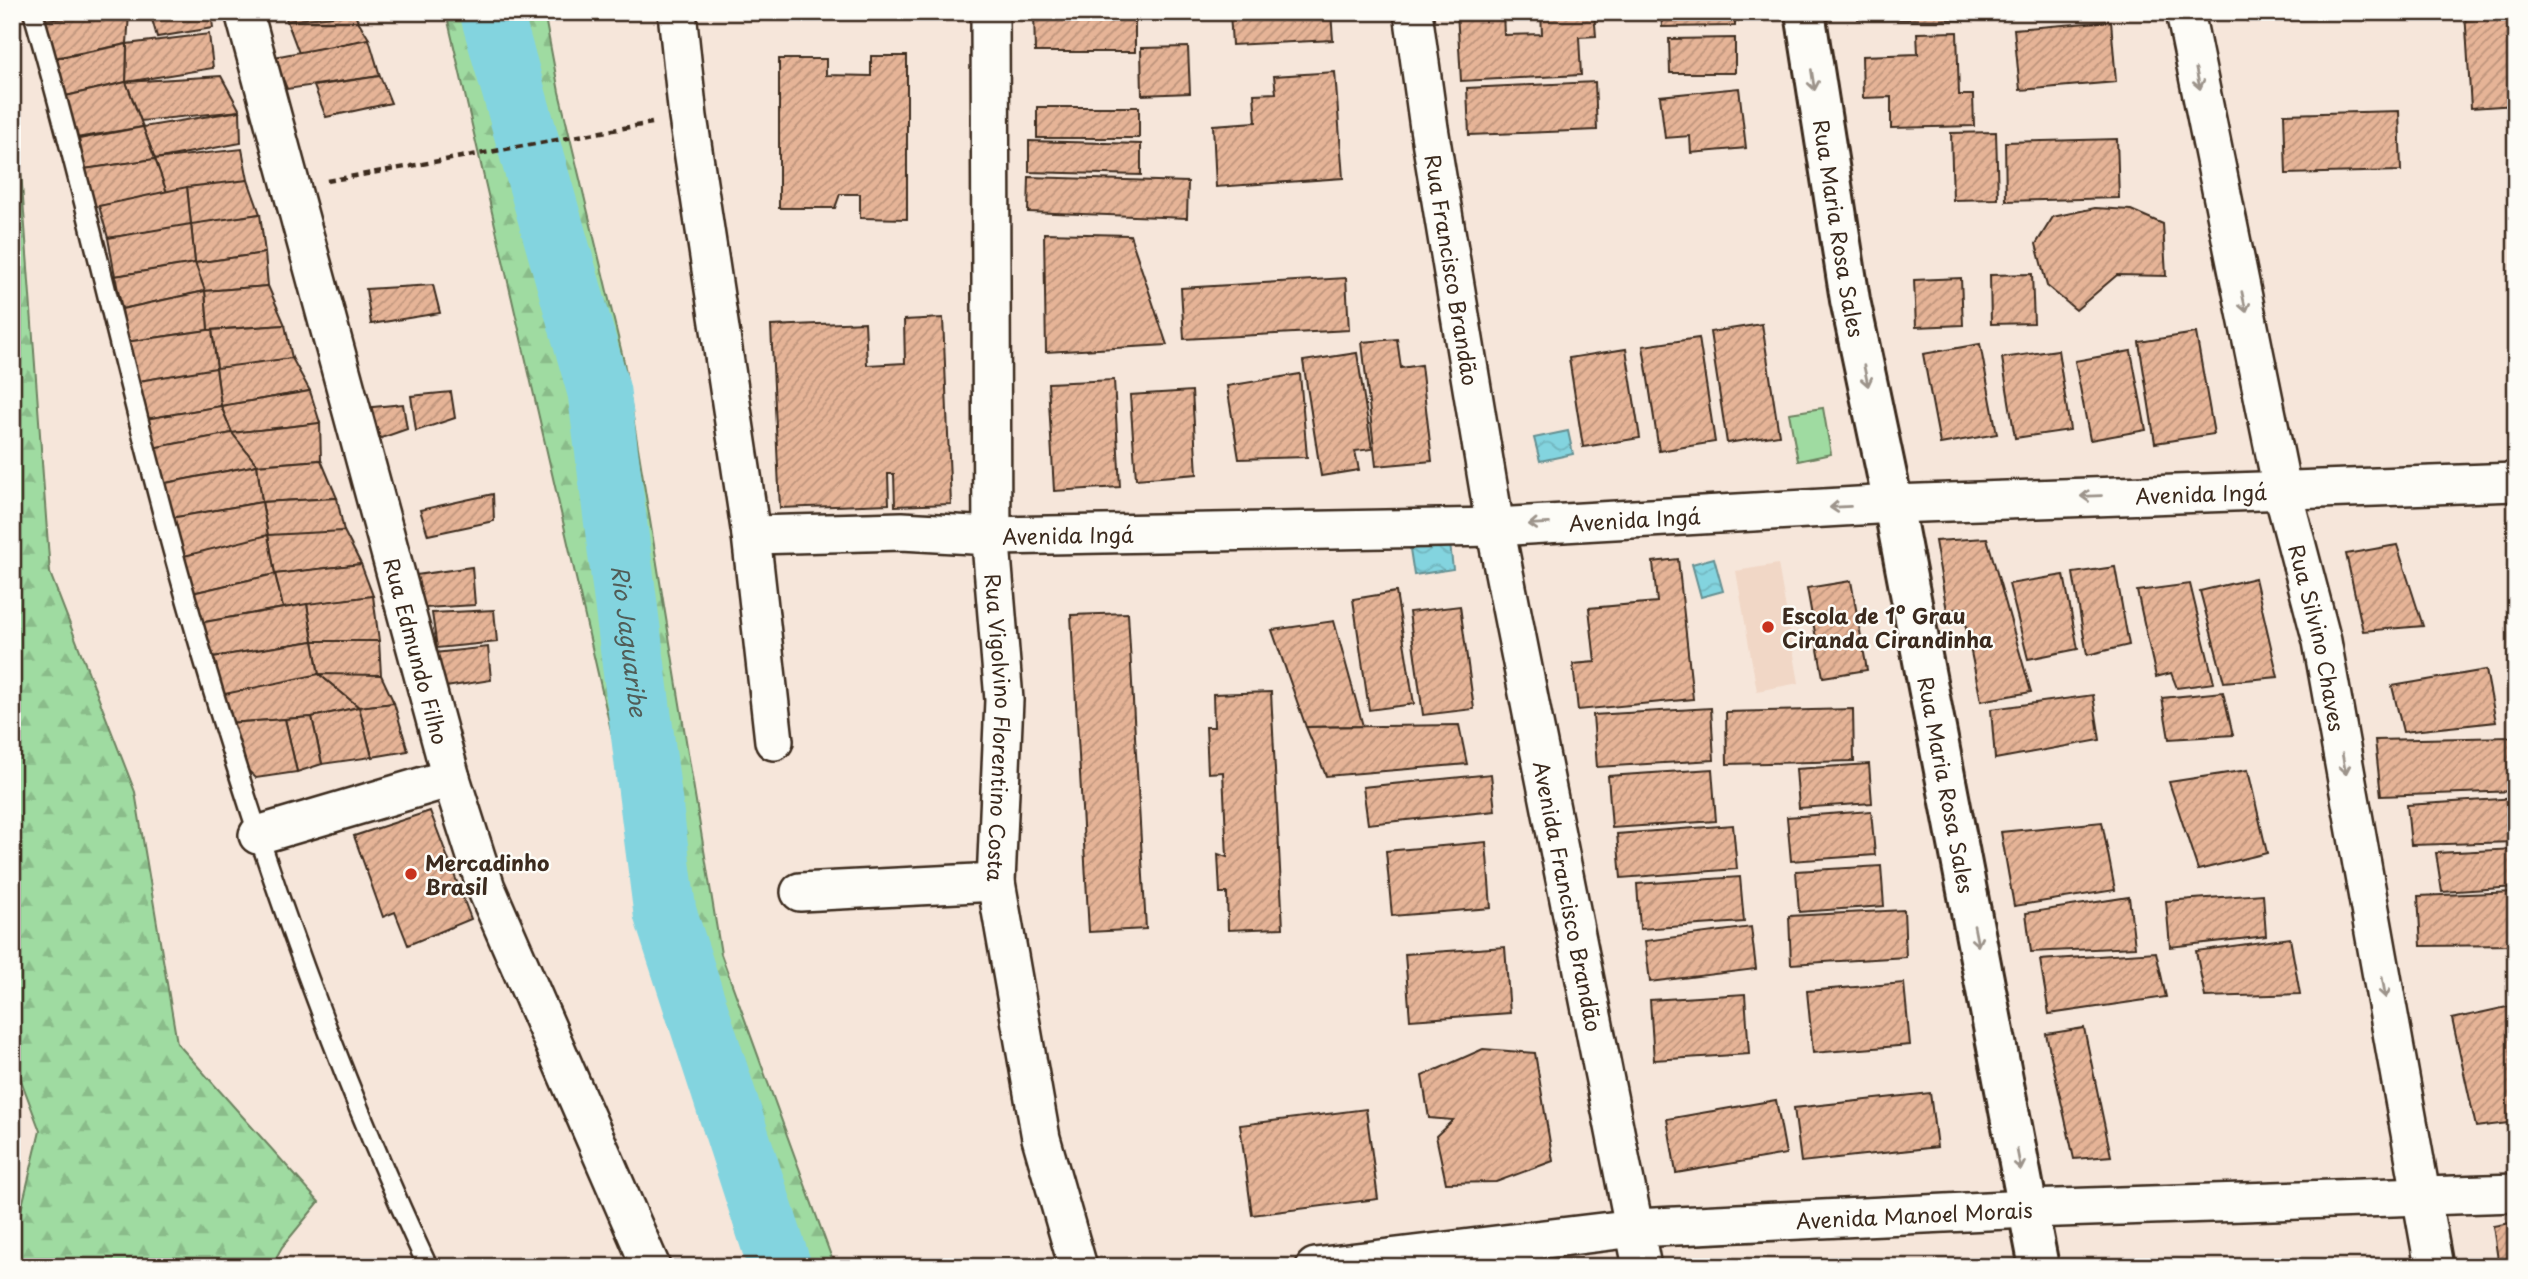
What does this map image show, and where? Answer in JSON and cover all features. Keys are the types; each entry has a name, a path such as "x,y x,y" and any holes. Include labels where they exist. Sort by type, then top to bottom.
{"main road":[{"name":"Rua Maria Rosa Sales","path":"1805,12 1850,300 1893,504 2039,1267"}],"street":[{"name":"Rua Edmundo Filho","path":"244,12 451,778 486,888 651,1267"},
{"path":"677,12 688,117 751,535 774,741"},
{"name":"Rua Vigolvino Florentino Costa","path":"990,12 991,536 1004,700 996,882 1041,1139 1078,1267"},
{"name":"Rua Francisco Brandão","path":"1413,12 1429,128 1494,527"},
{"name":"Rua Silvino Chaves","path":"2185,12 2282,489 2322,641 2434,1267"},
{"name":"Avenida Ingá","path":"751,535 902,531 991,536 1494,527 1893,504 2516,482"},
{"name":"Avenida Francisco Brandão","path":"1494,527 1642,1267"},
{"path":"258,835 451,778"},
{"path":"800,892 996,882"},
{"name":"Avenida Manoel Morais","path":"1315,1267 1635,1228 2028,1209 2516,1193"}],"lane":[{"path":"33,12 184,594 258,835 291,935 376,1152 428,1267"}],"path":[{"path":"290,187 688,117"}],"shaded area":[{"name":"Escola de 1º Grau Ciranda Cirandinha","path":"1778,564 1799,683 1757,691 1736,571"}],"green space":[{"path":"446,12 544,12 559,92 624,362 721,954 835,1267 751,1267 700,1118"},
{"path":"12,46 50,573 135,792 177,1043 319,1202 282,1247 271,1267 12,1267 12,1248 40,1131 12,1056"},
{"path":"1823,408 1831,454 1798,461 1789,413"}],"water":[{"path":"1568,431 1573,454 1540,461 1534,438"},
{"path":"1450,544 1453,569 1414,575 1410,549"},
{"path":"1714,558 1723,591 1701,597 1692,564"}],"building":[{"path":"43,12 94,12 95,17 44,17"},
{"path":"150,12 211,12 213,28 157,37"},
{"path":"284,12 353,12 354,14 287,21"},
{"path":"1034,12 1135,12 1135,52 1035,52"},
{"path":"1230,12 1331,12 1333,40 1232,45"},
{"path":"1457,12 1503,12 1504,35 1542,34 1541,12 1594,12 1596,36 1579,37 1581,75 1461,81"},
{"path":"1661,12 1735,12 1735,26 1662,27"},
{"path":"1858,12 1975,12 1975,20 1858,19"},
{"path":"2033,12 2120,12 2120,13 2034,17"},
{"path":"2247,12 2368,12 2368,17 2247,21"},
{"path":"2465,12 2516,12 2516,105 2471,108"},
{"path":"129,13 127,44 54,58 44,20"},
{"path":"354,14 369,39 299,53 287,21"},
{"path":"2111,21 2116,82 2020,90 2014,29"},
{"path":"1957,32 1959,95 1973,95 1974,126 1891,128 1891,97 1863,98 1862,56 1918,54 1917,33"},
{"path":"209,34 213,68 126,82 127,44"},
{"path":"1735,38 1735,73 1670,73 1669,39"},
{"path":"369,39 380,76 287,89 274,57"},
{"path":"127,44 126,82 66,96 55,59"},
{"path":"1188,47 1190,93 1142,95 1141,48"},
{"path":"871,56 907,56 907,219 860,218 860,194 840,194 835,208 779,208 779,59 826,59 826,75 871,76"},
{"path":"1335,72 1343,178 1216,187 1213,125 1256,122 1254,94 1276,93 1274,76"},
{"path":"221,76 240,111 141,121 126,82"},
{"path":"380,76 391,103 326,117 314,86"},
{"path":"126,82 143,127 76,138 66,96"},
{"path":"1595,82 1597,130 1469,135 1467,88"},
{"path":"1739,88 1746,148 1691,153 1690,136 1665,138 1660,96"},
{"path":"1037,107 1139,107 1139,138 1037,138"},
{"path":"240,111 241,143 155,159 143,127"},
{"path":"2399,111 2401,171 2286,174 2284,114"},
{"path":"143,127 155,159 84,169 79,139"},
{"path":"1996,132 1998,199 1953,200 1951,133"},
{"path":"2117,139 2119,198 2006,201 2005,142"},
{"path":"1029,141 1141,144 1141,175 1029,172"},
{"path":"242,149 248,180 167,193 155,159"},
{"path":"155,159 167,193 95,207 84,169"},
{"path":"1029,177 1188,182 1187,218 1028,212"},
{"path":"248,180 260,214 191,225 187,187"},
{"path":"187,187 191,225 108,238 99,206"},
{"path":"2095,208 2131,210 2163,224 2166,276 2117,275 2076,310 2047,286 2036,244 2053,217"},
{"path":"260,214 265,253 195,263 191,224"},
{"path":"191,224 195,263 115,276 108,238"},
{"path":"1044,233 1130,235 1167,345 1046,352"},
{"path":"265,253 268,286 205,291 195,263"},
{"path":"195,263 205,291 122,309 115,276"},
{"path":"2032,274 2034,323 1991,324 1990,275"},
{"path":"1346,278 1349,330 1184,339 1181,288"},
{"path":"1961,278 1963,325 1916,327 1914,280"},
{"path":"433,285 440,313 371,324 366,289"},
{"path":"268,286 285,325 208,330 205,291"},
{"path":"205,291 208,330 126,342 122,309"},
{"path":"943,318 951,504 895,506 894,474 888,474 889,504 780,508 771,326 865,322 867,365 905,363 904,320"},
{"path":"1762,324 1779,435 1727,443 1710,332"},
{"path":"285,325 292,358 217,369 212,330"},
{"path":"212,330 217,369 133,382 126,342"},
{"path":"2196,333 2214,434 2155,443 2139,342"},
{"path":"1699,338 1715,442 1659,451 1643,346"},
{"path":"1397,339 1401,368 1421,365 1432,461 1376,466 1362,342"},
{"path":"1980,344 1997,434 1940,444 1923,354"},
{"path":"1626,349 1640,438 1583,447 1569,358"},
{"path":"2058,350 2070,430 2015,438 2002,358"},
{"path":"2131,351 2146,430 2090,440 2075,361"},
{"path":"1357,353 1372,449 1355,451 1359,470 1321,476 1303,361"},
{"path":"292,358 310,391 221,406 216,368"},
{"path":"216,368 221,406 140,420 133,382"},
{"path":"1300,374 1307,457 1239,459 1227,386"},
{"path":"1114,380 1120,487 1054,491 1048,383"},
{"path":"310,391 320,423 232,433 221,406"},
{"path":"1192,391 1197,474 1136,479 1130,395"},
{"path":"451,392 455,418 416,431 411,396"},
{"path":"403,404 407,429 367,443 363,408"},
{"path":"221,406 232,433 147,449 140,420"},
{"path":"320,423 321,460 257,465 232,433"},
{"path":"232,433 257,465 161,484 152,448"},
{"path":"321,460 337,498 262,502 257,465"},
{"path":"257,465 262,502 171,518 161,484"},
{"path":"493,494 494,521 428,535 420,510"},
{"path":"337,498 344,531 269,542 262,502"},
{"path":"262,502 269,542 184,556 171,518"},
{"path":"344,531 361,564 275,574 268,535"},
{"path":"268,535 275,574 188,594 184,556"},
{"path":"1987,538 2031,692 1981,701 1962,608 1947,611 1935,541"},
{"path":"2397,545 2423,626 2363,631 2346,554"},
{"path":"1678,559 1693,699 1578,710 1573,664 1595,662 1589,608 1657,602 1653,562"},
{"path":"361,564 373,596 283,608 275,574"},
{"path":"472,567 475,605 425,608 409,576"},
{"path":"2115,567 2129,645 2087,655 2073,573"},
{"path":"275,574 283,608 199,623 188,594"},
{"path":"2064,575 2078,649 2028,659 2009,584"},
{"path":"2255,578 2278,677 2224,682 2200,591"},
{"path":"1851,581 1867,670 1823,677 1807,588"},
{"path":"2190,584 2214,683 2177,688 2171,673 2156,677 2137,591"},
{"path":"1396,592 1414,704 1369,710 1353,599"},
{"path":"373,596 379,641 313,641 307,604"},
{"path":"307,604 313,641 213,657 199,623"},
{"path":"1460,606 1474,709 1423,715 1409,612"},
{"path":"494,610 497,642 437,648 432,613"},
{"path":"1128,613 1146,929 1089,932 1071,615"},
{"path":"1334,621 1363,726 1306,727 1272,630"},
{"path":"313,641 379,641 381,675 320,681"},
{"path":"313,641 320,681 220,695 213,657"},
{"path":"488,647 491,680 439,688 435,653"},
{"path":"2486,670 2496,722 2403,732 2392,686"},
{"path":"319,674 359,707 312,717 228,723 220,695"},
{"path":"319,674 381,675 394,703 359,707"},
{"path":"1271,692 1283,928 1228,930 1227,893 1220,893 1218,854 1227,857 1223,772 1208,773 1206,727 1214,727 1213,694"},
{"path":"2223,692 2233,735 2169,739 2162,698"},
{"path":"2093,695 2100,740 1995,759 1991,709"},
{"path":"394,703 408,751 372,757 359,707"},
{"path":"359,707 372,757 322,764 312,717"},
{"path":"1711,708 1714,760 1597,767 1593,715"},
{"path":"1853,709 1854,761 1727,764 1726,712"},
{"path":"312,717 322,764 297,772 285,719"},
{"path":"285,719 297,772 256,778 238,761 228,723"},
{"path":"1459,725 1467,764 1326,776 1306,727"},
{"path":"2511,737 2516,757 2516,791 2381,796 2375,740"},
{"path":"1869,764 1872,803 1799,808 1796,769"},
{"path":"1712,769 1716,821 1612,828 1608,776"},
{"path":"2248,770 2267,853 2198,870 2169,782"},
{"path":"1491,774 1495,811 1368,824 1363,787"},
{"path":"2516,798 2516,842 2411,845 2407,805"},
{"name":"Mercadinho Brasil","path":"430,811 471,919 408,945 395,912 383,917 354,836"},
{"path":"1871,811 1875,855 1791,861 1787,817"},
{"path":"2102,822 2115,890 2014,906 2001,832"},
{"path":"1733,825 1737,869 1621,878 1617,834"},
{"path":"1486,842 1491,908 1392,916 1386,851"},
{"path":"2516,849 2516,887 2442,892 2436,853"},
{"path":"1881,866 1884,906 1799,912 1796,871"},
{"path":"1740,877 1744,922 1640,929 1637,884"},
{"path":"2516,892 2516,945 2421,946 2418,896"},
{"path":"2263,894 2266,936 2170,947 2166,901"},
{"path":"2129,897 2135,947 2031,952 2026,913"},
{"path":"1904,910 1906,957 1791,964 1789,916"},
{"path":"1751,927 1756,969 1650,982 1645,941"},
{"path":"2290,938 2300,994 2205,997 2196,951"},
{"path":"1505,947 1510,1013 1410,1020 1405,954"},
{"path":"2156,952 2166,997 2049,1014 2040,960"},
{"path":"1904,983 1910,1045 1813,1053 1807,991"},
{"path":"1745,994 1749,1054 1654,1060 1650,1000"},
{"path":"2516,1005 2516,1122 2476,1127 2452,1019"},
{"path":"2084,1028 2111,1156 2074,1159 2046,1034"},
{"path":"1483,1049 1535,1053 1553,1161 1496,1182 1446,1183 1436,1136 1453,1120 1429,1118 1422,1076"},
{"path":"1930,1093 1937,1147 1801,1162 1794,1108"},
{"path":"1776,1100 1786,1154 1676,1173 1667,1119"},
{"path":"1366,1109 1378,1199 1252,1215 1240,1125"},
{"path":"2516,1222 2516,1267 2499,1267 2493,1226"}],"waterway":[{"name":"Rio Jaguaribe","path":"491,12 599,392 665,913 780,1267"}],"place":[{"name":"Escola de 1º Grau Ciranda Cirandinha","path":"1768,627"},
{"name":"Mercadinho Brasil","path":"411,874"}]}
